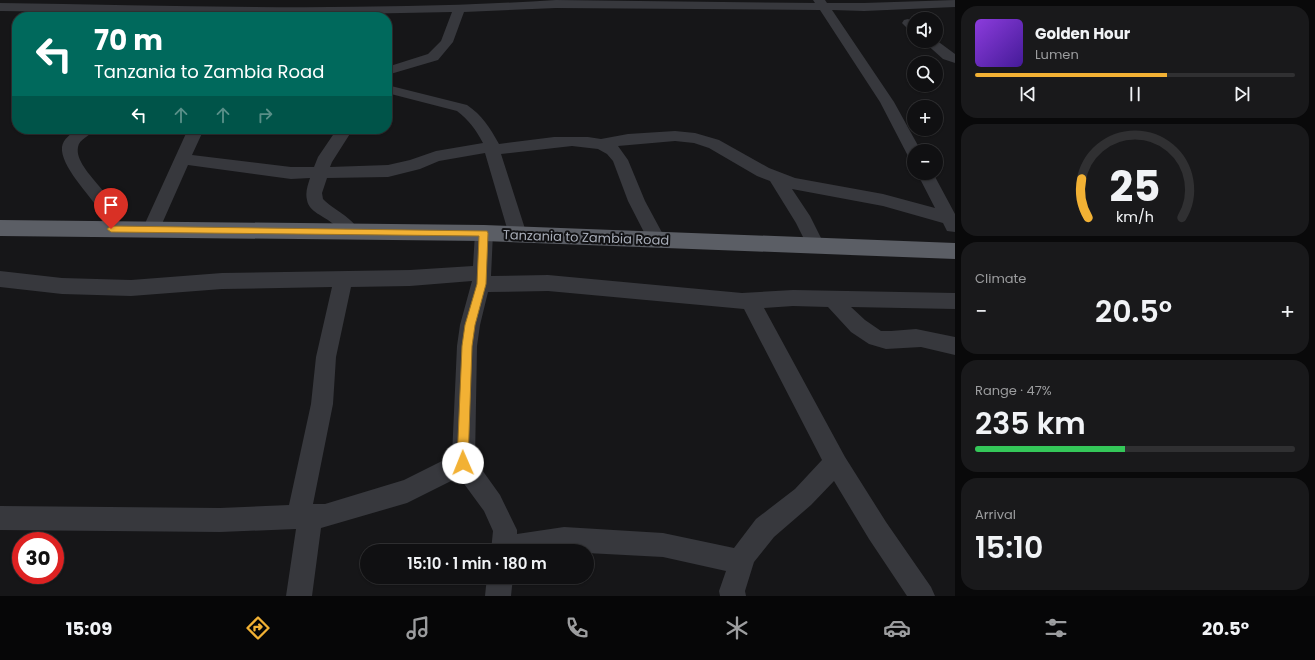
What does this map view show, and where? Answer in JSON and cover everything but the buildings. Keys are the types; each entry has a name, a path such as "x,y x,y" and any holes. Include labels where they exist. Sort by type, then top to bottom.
{"highway":[{"name":"Tanzania to Zambia Road","path":"0,228 484,233 955,251"}],"street":[{"path":"392,12 556,4 638,2 820,3 864,7 955,4"},
{"path":"820,3 887,102 910,144"},
{"path":"0,7 114,4 302,12"},
{"path":"392,69 433,57 447,42 459,9"},
{"path":"938,48 948,56 955,59"},
{"path":"392,91 462,108 471,114 483,128 492,149 518,235"},
{"path":"81,134 72,141 70,151 75,168 98,194 109,212 111,229"},
{"path":"151,230 194,134"},
{"path":"342,134 324,161 314,193 315,201 321,207 338,218 350,232"},
{"path":"602,144 628,139 675,136 695,138 714,144 763,172 793,183 883,200 952,224"},
{"path":"183,159 291,173 320,174 388,171 414,165 436,156 492,149 588,141 602,144 614,150 623,166 635,199 646,216 657,240"},
{"path":"776,177 804,221 816,246"},
{"path":"929,180 952,224"},
{"path":"484,233 482,279 470,325 467,346 463,463 492,503 499,516 505,530 504,544"},
{"path":"0,279 62,286 131,288 222,281 410,278 482,279 548,283 742,301 793,298 955,301"},
{"path":"299,596 304,517 322,404 326,357 343,279"},
{"path":"833,299 847,317 876,338 890,340 916,338 955,346"},
{"path":"750,301 768,332 836,462 899,564 922,596"},
{"path":"733,596 732,591 744,555 765,528 804,497 836,462"},
{"path":"0,518 220,520 325,516 407,491 463,463"},
{"path":"536,544 564,539 663,544 741,562"},
{"path":"498,596 499,584"}],"route":[{"path":"111,229 484,233 481,284 470,325 467,346 462,448 463,463"}]}
